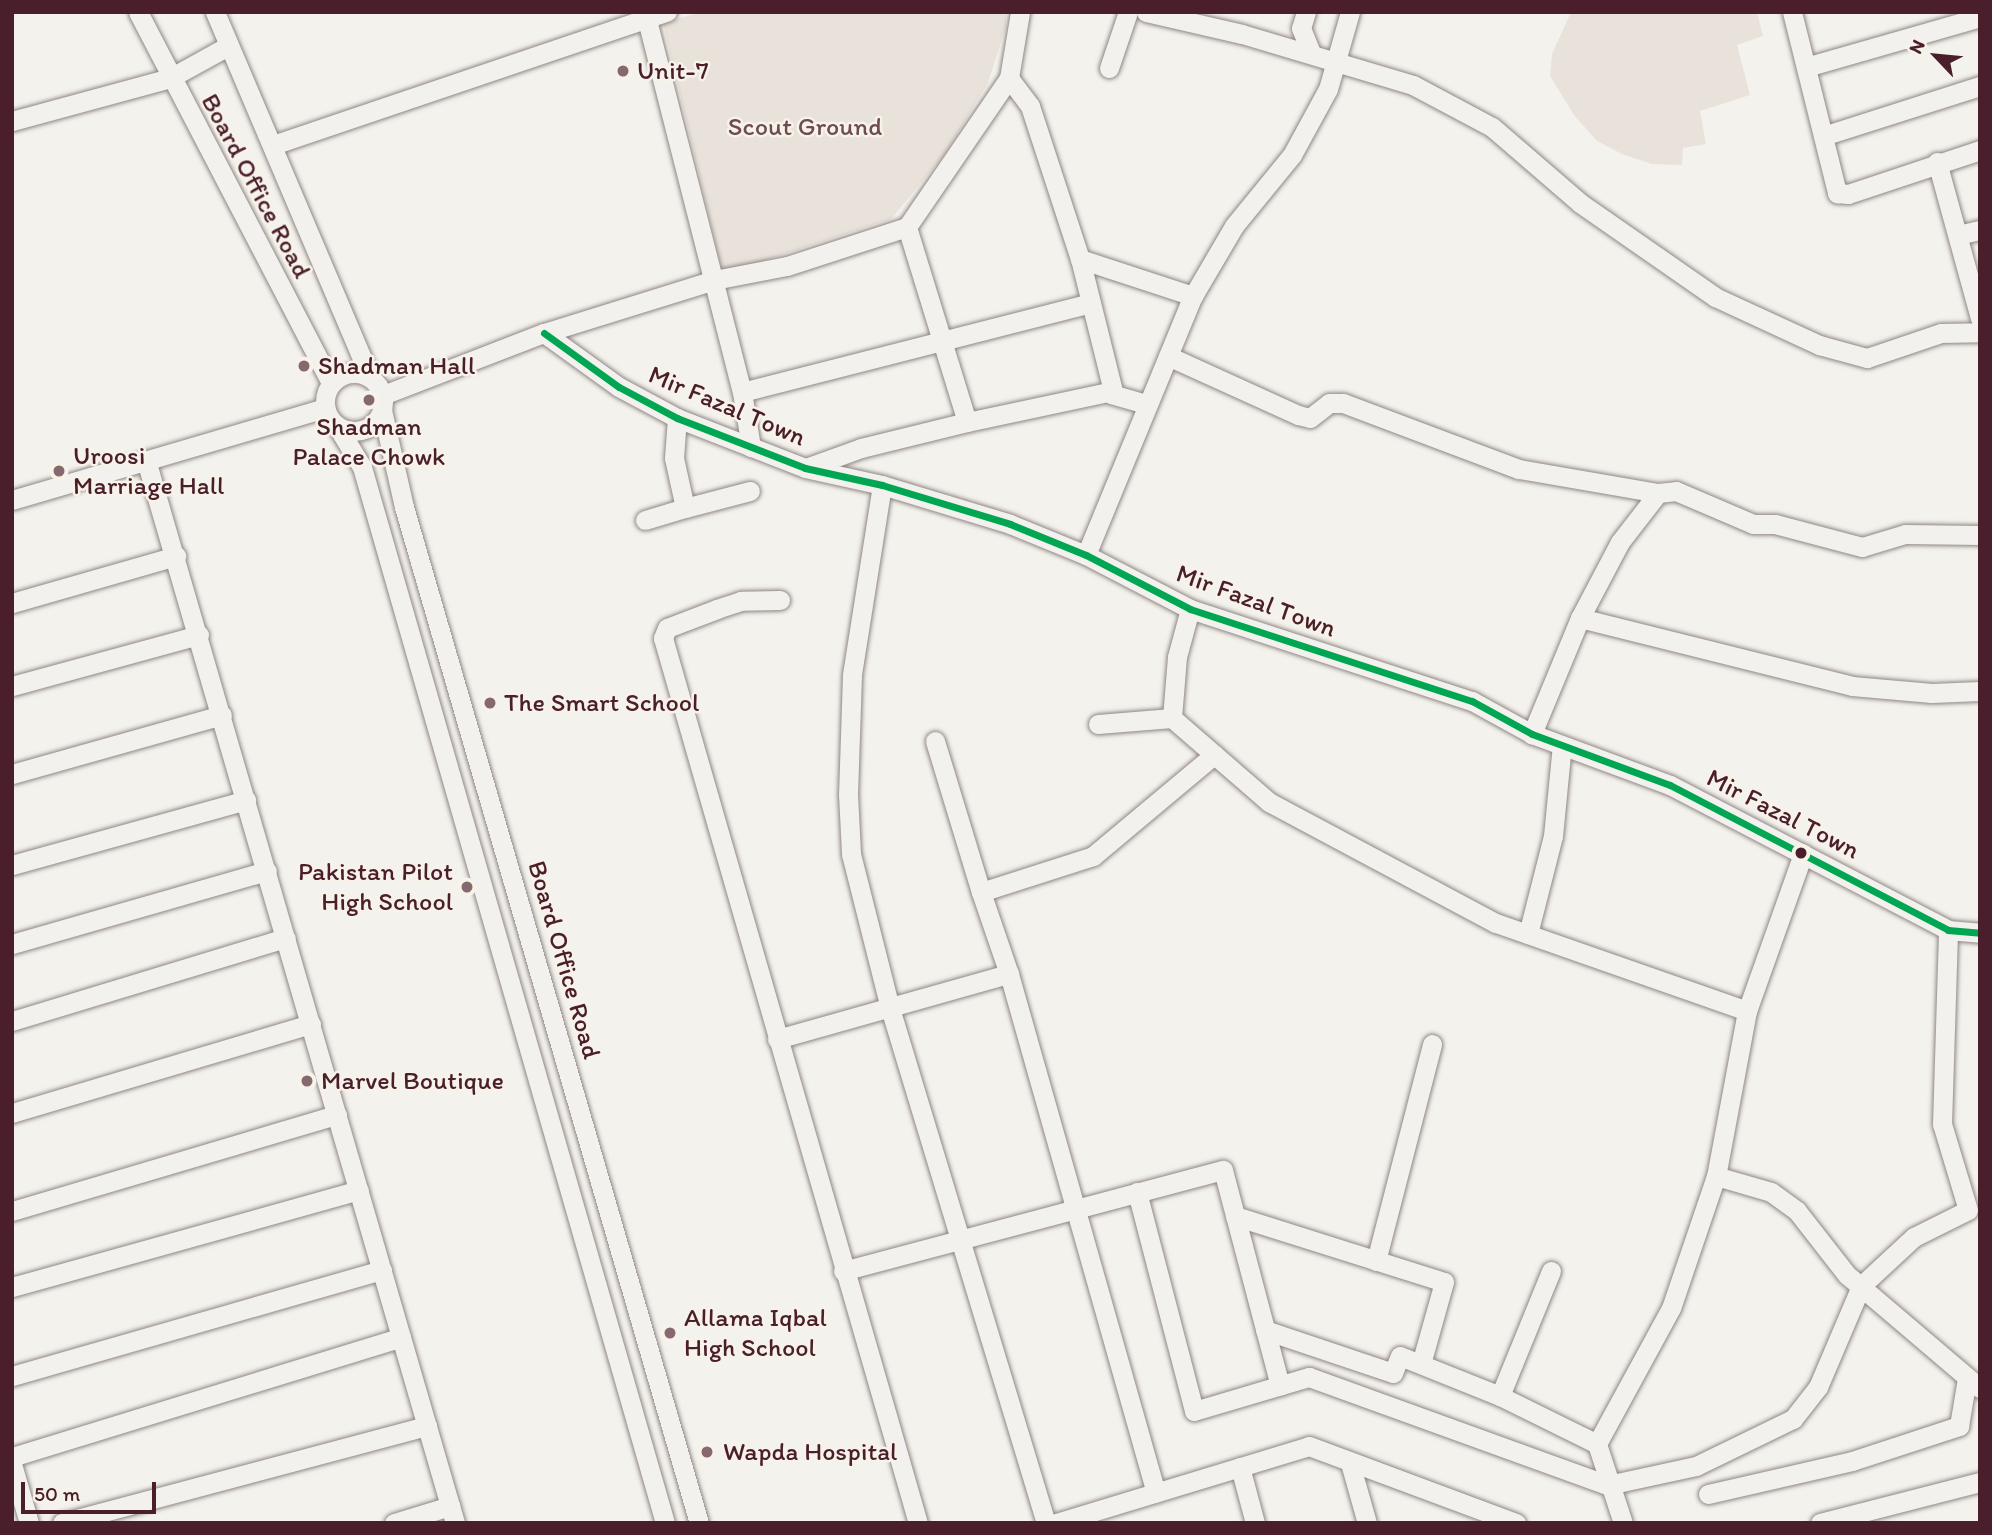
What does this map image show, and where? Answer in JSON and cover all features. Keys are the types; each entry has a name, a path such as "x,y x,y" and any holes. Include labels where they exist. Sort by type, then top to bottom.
{"street":[{"name":"Board Office Road","path":"138,12 331,383"},
{"name":"Board Office Road","path":"215,12 370,377"},
{"path":"273,145 646,15 667,12"},
{"path":"337,426 363,430 382,402 544,333 714,280 787,266 908,227 1009,78 1020,12"},
{"path":"1109,68 1128,12"},
{"path":"1146,12 1337,60 1413,85 1492,127 1580,202 1715,297 1819,345 1867,358 1941,333 1980,332"},
{"path":"1306,12 1301,28 1311,53"},
{"path":"1086,555 1146,404 1193,296 1234,226 1292,155 1328,89 1350,12"},
{"path":"1792,12 1823,136 1841,195 1980,150"},
{"path":"646,15 742,392 751,447"},
{"path":"1806,67 1980,17"},
{"path":"12,121 170,78 228,46"},
{"path":"1009,78 1030,106 1080,259 1111,394"},
{"path":"1823,136 1980,86"},
{"path":"1937,162 1979,311"},
{"path":"908,227 967,422"},
{"path":"1958,235 1980,230"},
{"path":"1080,259 1193,296"},
{"path":"742,392 1091,303"},
{"name":"Mir Fazal Town","path":"544,333 618,387 677,418 805,468 882,485 1010,524 1086,555 1190,609 1472,701 1532,734 1670,785 1948,930"},
{"path":"1168,356 1298,415 1310,418 1329,403 1343,403 1520,469 1658,493 1676,491 1753,524 1774,524 1861,547 1905,534 1980,535"},
{"path":"382,402 370,377 348,373 331,383 325,408 366,480 665,1523"},
{"path":"805,468 861,449 967,422 1111,394 1146,404"},
{"name":"Board Office Road","path":"382,402 404,507 699,1523"},
{"path":"12,499 325,408"},
{"path":"677,418 674,458 685,508"},
{"path":"146,460 453,1515 394,1523"},
{"path":"882,485 852,675 848,794 851,854 890,1008 1046,1523"},
{"path":"645,520 750,491"},
{"path":"1532,734 1580,618 1620,542 1658,493"},
{"path":"12,603 176,556"},
{"path":"780,600 741,601 667,628 663,634 843,1271 918,1523"},
{"path":"1172,718 1177,657 1190,609"},
{"path":"1580,618 1852,686 1932,693 1980,691"},
{"path":"12,686 199,635"},
{"path":"12,774 222,715"},
{"path":"1098,724 1172,718 1269,802 1496,923 1747,1011"},
{"path":"934,741 1009,974 1073,1208 1156,1493"},
{"path":"1528,934 1553,836 1562,745"},
{"path":"981,892 1093,856 1214,755"},
{"path":"12,865 246,800"},
{"path":"1623,1523 1608,1485 1597,1444 1671,1308 1716,1176 1747,1011 1803,855"},
{"path":"12,944 267,871"},
{"path":"1137,1192 1194,1411 1309,1377 1608,1485 1696,1466 1793,1419 1818,1387 1861,1286 1914,1237 1974,1207 1942,1124 1948,930 1980,933"},
{"path":"12,1021 286,938"},
{"path":"777,1039 1009,974"},
{"path":"12,1114 311,1024"},
{"path":"1376,1261 1432,1044"},
{"path":"12,1211 337,1115"},
{"path":"843,1271 959,1237 1223,1170 1280,1386"},
{"path":"1708,1494 1852,1461 1959,1426 1973,1383 1861,1286 1797,1210 1771,1192 1716,1176"},
{"path":"12,1287 359,1190"},
{"path":"1235,1216 1444,1282 1421,1364"},
{"path":"12,1376 382,1270"},
{"path":"1500,1396 1551,1271"},
{"path":"1265,1330 1393,1373 1400,1356 1500,1396 1597,1444"},
{"path":"12,1457 401,1337"},
{"path":"62,1523 427,1426"},
{"path":"1056,1523 1128,1513 1156,1493 1309,1447 1516,1523"},
{"path":"1350,1463 1367,1523"},
{"path":"12,1464 29,1523"},
{"path":"1241,1467 1255,1523"},
{"path":"1820,1523 1980,1482"}],"green space":[{"name":"Scout Ground","path":"701,12 1006,12 1006,26 988,83 945,154 891,219 723,274 663,23"},
{"path":"1571,12 1757,12 1763,36 1737,45 1750,95 1700,111 1706,144 1683,148 1682,165 1652,164 1622,154 1597,141 1574,115 1550,76 1552,54"}],"transit line":[{"path":"544,333 619,387 677,418 805,468 882,485 1010,524 1086,555 1190,609 1472,701 1532,734 1670,785 1948,930 1980,933"}],"place":[{"name":"Unit-7","path":"623,71"},
{"name":"Shadman Hall","path":"304,366"},
{"name":"Shadman Palace Chowk","path":"369,400"},
{"name":"Uroosi Marriage Hall","path":"59,471"},
{"name":"The Smart School","path":"490,703"},
{"name":"Pakistan Pilot High School","path":"467,887"},
{"name":"Marvel Boutique","path":"307,1081"},
{"name":"Allama Iqbal High School","path":"670,1333"},
{"name":"Wapda Hospital","path":"707,1452"}]}
